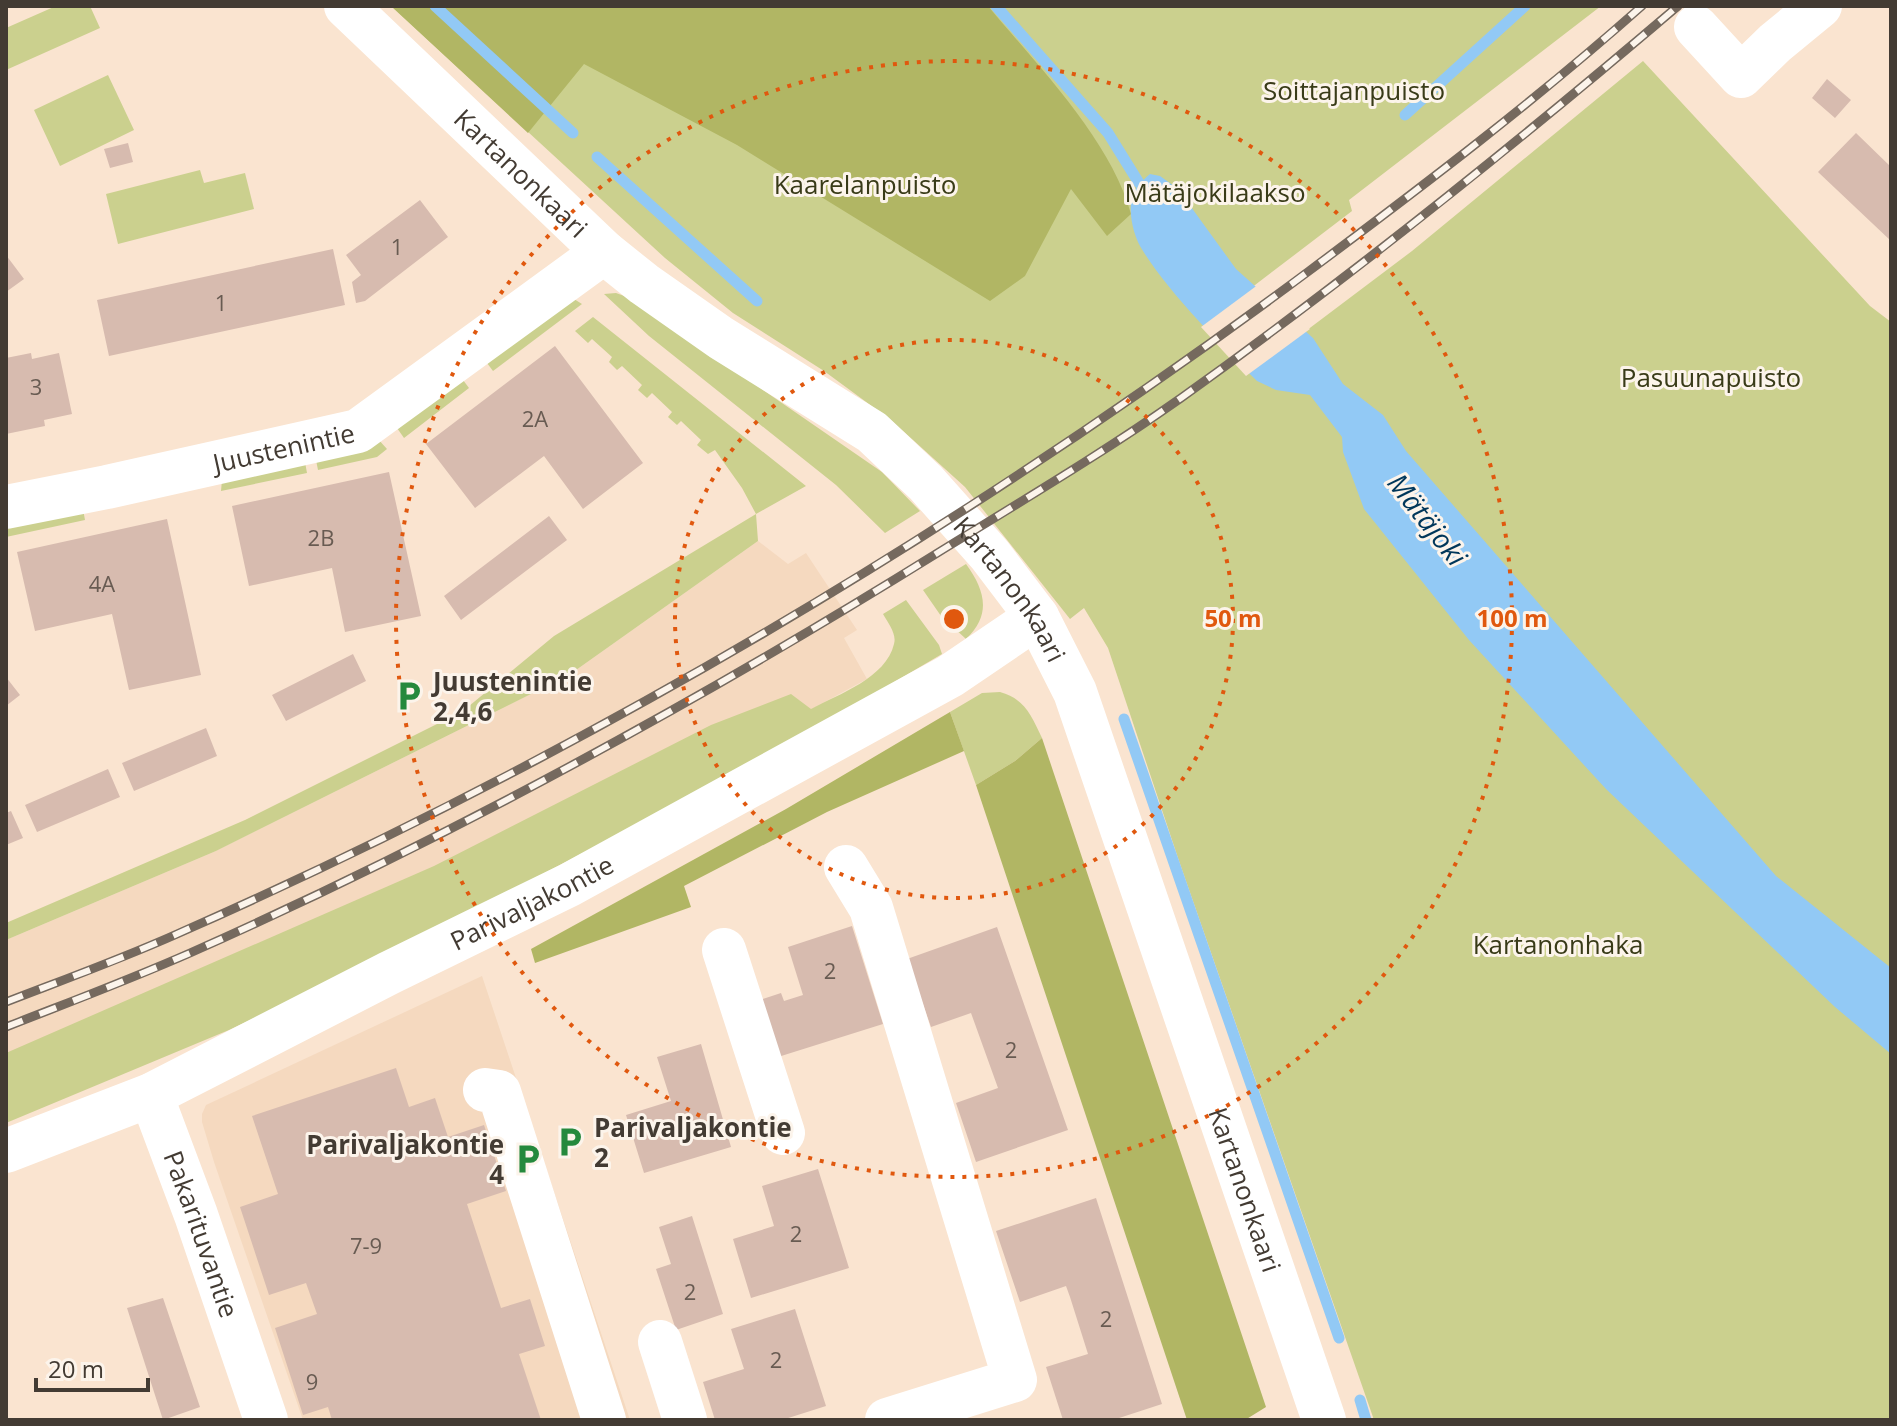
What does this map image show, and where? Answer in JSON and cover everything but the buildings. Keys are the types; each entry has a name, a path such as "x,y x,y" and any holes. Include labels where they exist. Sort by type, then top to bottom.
{"street":[{"name":"Kartanonkaari","path":"346,6 604,252 721,338 872,432 926,483 990,555 1037,617 1075,692 1324,1420"},
{"path":"1696,27 1741,76 1820,6"},
{"name":"Juustenintie","path":"6,507 358,431 604,252"},
{"name":"Parivaljakontie","path":"6,1151 151,1095 569,885 950,676 1037,617"},
{"path":"846,867 871,908 1015,1380 887,1420"},
{"path":"724,950 783,1133"},
{"path":"485,1090 499,1092 604,1420"},
{"name":"Pakarituvantie","path":"151,1095 266,1420"},
{"path":"660,1342 685,1420"}],"shaded area":[{"path":"758,541 788,564 806,553 857,630 844,638 867,679 587,831 6,1099 6,940 216,851 569,675"},
{"path":"482,976 630,1420 303,1420 214,1162 202,1114 206,1105"}],"green space":[{"path":"56,6 90,6 100,28 6,70 6,28"},
{"path":"391,6 1601,6 1349,200 1352,211 1204,324 1250,373 1412,251 1643,61 1870,306 1891,322 1891,1420 1374,1420 1108,648 1084,608 1070,619 965,487 892,421 824,371 733,313 665,258"},
{"name":"Kaarelanpuisto","path":"391,6 988,6 1050,78 1090,131 1121,186 1131,214 1107,236 1071,189 1025,276 990,301 737,145 584,64 528,133"},
{"path":"108,75 134,130 60,166 34,110"},
{"path":"200,170 204,183 245,173 254,209 118,244 106,194"},
{"path":"616,293 630,298 882,472 920,511 885,533 836,485 649,336 604,294"},
{"path":"574,299 582,304 493,371 487,363"},
{"path":"593,317 806,486 756,514 715,450 708,454 697,445 701,440 681,421 677,425 668,417 672,412 652,393 647,398 638,390 642,385 622,366 617,370 609,362 612,357 592,339 588,343 575,331"},
{"path":"463,380 469,388 404,438 397,428"},
{"path":"378,439 387,449 377,457 318,470 316,460"},
{"path":"305,462 307,473 221,491 222,480"},
{"path":"83,509 85,520 6,537 6,526"},
{"path":"756,514 758,541 569,675 216,851 6,940 6,923 245,820 463,711 554,636"},
{"path":"966,564 978,583 983,602 980,621 966,639 941,616 923,590"},
{"path":"906,600 939,645 942,654 765,758 395,951 229,1030 6,1123 6,1053 434,866 711,725 791,694 811,709 835,697 860,684 882,666 894,644 892,629 883,614"},
{"path":"1000,692 1021,704 1042,738 1015,761 976,785 950,712 982,693"},
{"path":"950,712 964,751 827,812 684,886 691,907 535,963 531,949 786,809"},
{"path":"1042,738 1266,1407 1245,1420 1187,1420 976,785 1015,761"}],"water":[{"path":"1150,174 1160,176 1178,189 1236,269 1313,338 1343,384 1383,415 1406,451 1776,876 1891,968 1891,1054 1835,1007 1606,789 1469,640 1364,509 1343,452 1342,437 1310,395 1276,390 1257,381 1181,302 1143,251 1133,226 1133,194"}],"pier":[{"path":"1259,284 1310,329 1246,376 1201,327"}],"waterway":[{"path":"435,6 573,133"},
{"name":"Mätäjoki","path":"996,6 1108,133 1139,183"},
{"path":"1405,115 1525,6"},
{"path":"597,157 757,301"},
{"path":"1124,719 1339,1338"},
{"path":"1360,1400 1366,1420"}],"railway":[{"path":"6,1002 177,934 326,866 473,793 618,716 902,549 1040,460 1309,271 1478,142 1642,6"},
{"path":"6,1027 190,953 382,863 571,766 848,608 1061,477 1181,398 1434,207 1678,6"}],"place":[{"name":"Juustenintie 2,4,6","path":"409,696"},
{"name":"Parivaljakontie 2","path":"570,1142"},
{"name":"Parivaljakontie 4","path":"528,1159"}],"park label":[{"name":"Soittajanpuisto","path":"1354,90"},
{"name":"Mätäjokilaakso","path":"1215,192"},
{"name":"Pasuunapuisto","path":"1711,377"},
{"name":"Kartanonhaka","path":"1558,944"}]}
